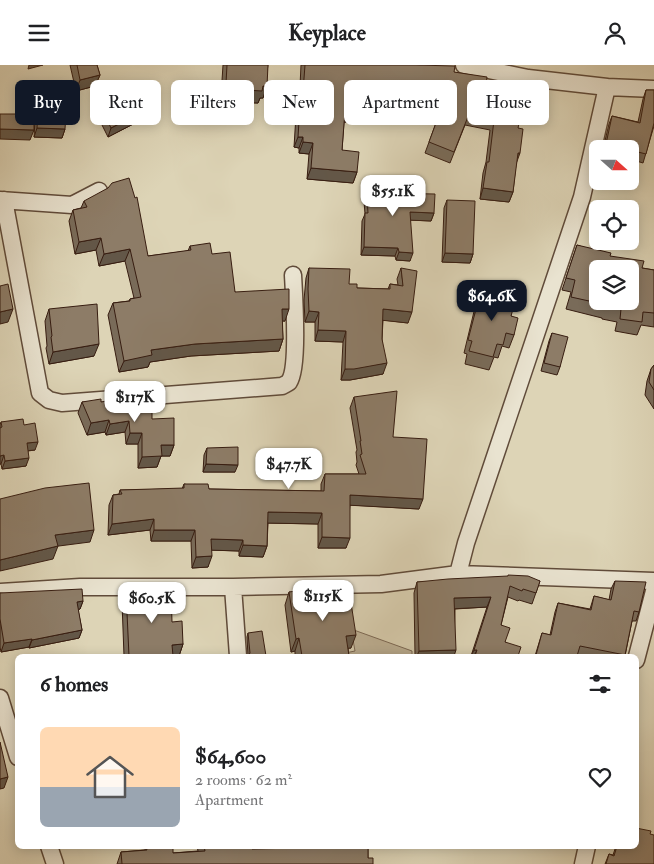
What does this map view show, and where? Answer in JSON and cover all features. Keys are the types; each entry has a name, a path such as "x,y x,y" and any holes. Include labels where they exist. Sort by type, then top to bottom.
{"street":[{"path":"464,65 528,78 608,87 654,89"},
{"path":"458,574 466,543 582,197 608,87"},
{"path":"99,191 72,205 2,200 40,393 49,400 62,403 282,386 288,382 293,371 295,325 293,275"},
{"path":"0,592 80,587 233,587 381,584 458,574 654,581"},
{"path":"233,587 238,654"},
{"path":"638,654 653,597"},
{"path":"0,698 15,747"},
{"path":"50,849 55,864"},
{"path":"582,864 586,849"}],"shaded area":[{"path":"351,629 412,651 412,654 345,654 355,651"}],"building":[{"path":"77,65 97,65 100,75 80,80"},
{"path":"227,65 268,65 267,80 264,80 262,91 254,90 254,80 226,80"},
{"path":"305,65 455,66 454,72 487,77 487,80 467,80 467,119 454,152 429,142 435,125 457,125 457,80 344,80 342,150 359,152 357,172 311,168 313,143 303,142 303,137 298,137 299,125 334,125 334,80 304,80"},
{"path":"646,90 654,90 654,123 646,154 639,152 639,140 607,140 612,116 640,123"},
{"path":"0,114 15,114 15,125 34,125 34,130 0,129"},
{"path":"37,125 65,125 65,129 37,128"},
{"path":"493,125 519,125 518,128 523,129 513,192 483,188 487,162 489,162"},
{"path":"129,178 135,198 137,197 148,256 191,250 190,246 210,243 212,254 230,252 235,292 289,289 289,309 282,309 283,339 195,344 151,350 152,355 124,361 113,303 130,301 130,299 141,297 130,249 104,254 101,238 79,242 73,210 87,207 84,201 108,188 112,183"},
{"path":"381,180 382,193 435,194 434,213 410,212 413,253 399,252 398,248 364,247 365,213 368,213 366,181"},
{"path":"447,200 475,201 473,254 445,253"},
{"path":"577,245 589,248 589,250 611,253 610,256 637,260 589,260 589,301 571,297 575,280 566,278"},
{"path":"639,260 644,261 642,268 654,270 654,313 643,312 642,322 620,319 621,310 639,310"},
{"path":"309,268 350,269 349,284 357,284 357,288 390,289 390,284 403,286 401,268 417,271 412,312 383,309 382,339 387,363 345,369 346,331 318,330 319,312 309,311"},
{"path":"8,284 13,309 0,312 0,286"},
{"path":"482,286 509,293 507,300 515,302 511,316 518,318 514,335 506,333 503,345 497,344 493,357 469,351 472,341 468,340"},
{"path":"97,304 99,344 53,352 49,309"},
{"path":"552,333 568,337 560,367 544,363"},
{"path":"654,365 654,390 649,382 651,369"},
{"path":"397,391 393,437 427,439 423,499 350,495 350,538 322,537 322,513 268,512 267,546 243,545 243,540 211,539 212,556 196,557 195,530 154,530 154,519 112,524 113,495 122,494 120,490 184,488 184,484 208,484 209,489 324,491 325,474 366,474 360,455 362,454 361,441 354,397"},
{"path":"101,399 101,402 118,399 120,406 152,405 152,419 174,418 174,445 161,445 162,456 142,457 142,433 130,433 129,421 110,424 109,420 91,423 82,402"},
{"path":"23,419 24,425 35,423 38,442 27,443 29,458 5,461 4,455 0,456 1,422"},
{"path":"238,447 238,465 206,464 207,448"},
{"path":"89,483 94,530 55,535 58,546 0,560 0,499 45,488"},
{"path":"528,576 540,581 536,593 523,589 522,591 510,586 501,625 510,628 505,642 521,647 519,654 476,654 477,650 474,650 491,597 454,598 456,650 419,651 417,582"},
{"path":"615,581 646,582 639,612 634,611 625,654 580,646 578,654 536,654 542,633 551,635 558,603 591,610 594,596 611,600"},
{"path":"82,589 83,601 77,602 82,630 32,640 4,643 0,619 0,593"},
{"path":"171,589 172,622 182,621 183,644 172,645 173,654 129,654 126,591"},
{"path":"311,589 312,595 349,590 356,635 346,636 349,654 302,654 299,638 296,639 289,592"},
{"path":"262,631 266,654 249,654 248,633"},
{"path":"0,742 8,777 0,779"},
{"path":"639,829 651,831 650,834 654,835 654,864 606,864 609,854 614,856 616,849 639,849"},
{"path":"173,849 173,853 205,851 205,849 368,849 368,858 373,858 373,864 122,864 121,852"}]}
